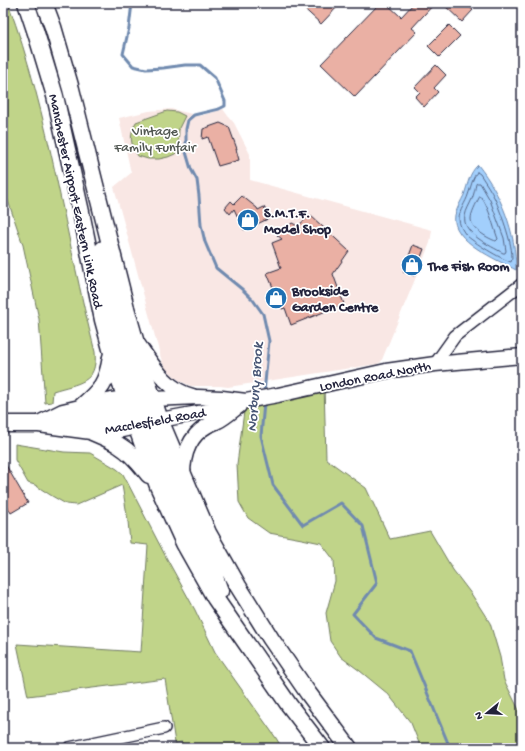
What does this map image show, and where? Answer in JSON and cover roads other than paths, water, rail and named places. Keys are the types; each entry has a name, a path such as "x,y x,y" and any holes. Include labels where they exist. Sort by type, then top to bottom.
{"highway":[{"name":"Manchester Airport Eastern Link Road","path":"26,3 54,96 81,212 102,320 112,354 143,411 169,440 208,533 238,586 271,639 349,748"},
{"name":"Manchester Airport Eastern Link Road","path":"44,3 71,89 134,339 143,411"},
{"path":"96,186 105,268 120,333 143,411 162,461 205,550 232,623"},
{"path":"80,408 94,396 104,383 110,367 112,354"},
{"name":"Macclesfield Road","path":"44,421 64,412 112,401 143,411"},
{"path":"44,421 64,421 143,411"},
{"path":"143,411 158,486 184,544 215,598 288,705 322,748"},
{"name":"Macclesfield Road","path":"3,424 44,421 91,431 118,430 143,411"},
{"path":"91,431 125,449 139,462 158,486"}],"main road":[{"path":"134,339 162,377 176,390 186,394 198,396"},
{"name":"London Road North","path":"246,402 386,371 435,364 522,356"},
{"name":"Macclesfield Road","path":"143,411 198,396 246,402"},
{"path":"183,476 186,451 194,437 206,426 219,420 246,402"},
{"name":"Macclesfield Road","path":"143,411 246,402"}],"street":[{"path":"435,364 455,336 522,284"},
{"path":"69,748 108,744 164,728"}],"water":[{"path":"478,165 494,188 506,214 513,242 516,270 487,255 467,241 455,224 455,215 471,175"}],"waterway":[{"name":"Norbury Brook","path":"132,3 129,28 123,54 133,66 146,69 200,65 215,78 225,101 225,106 219,109 194,115 188,120 186,129 186,152 191,169 197,180 201,225 205,242 216,268 243,290 253,300 263,314 269,341 264,393"},
{"name":"Norbury Brook","path":"264,403 261,436 273,485 303,525 341,503 363,526 377,583 353,614 376,638 410,651 450,748"}],"place":[{"name":"S.M.T.F. Model Shop","path":"248,220"},
{"name":"The Fish Room","path":"412,265"},
{"name":"Brookside Garden Centre","path":"276,298"}],"park label":[{"name":"Vintage Family Funfair","path":"155,138"}]}
